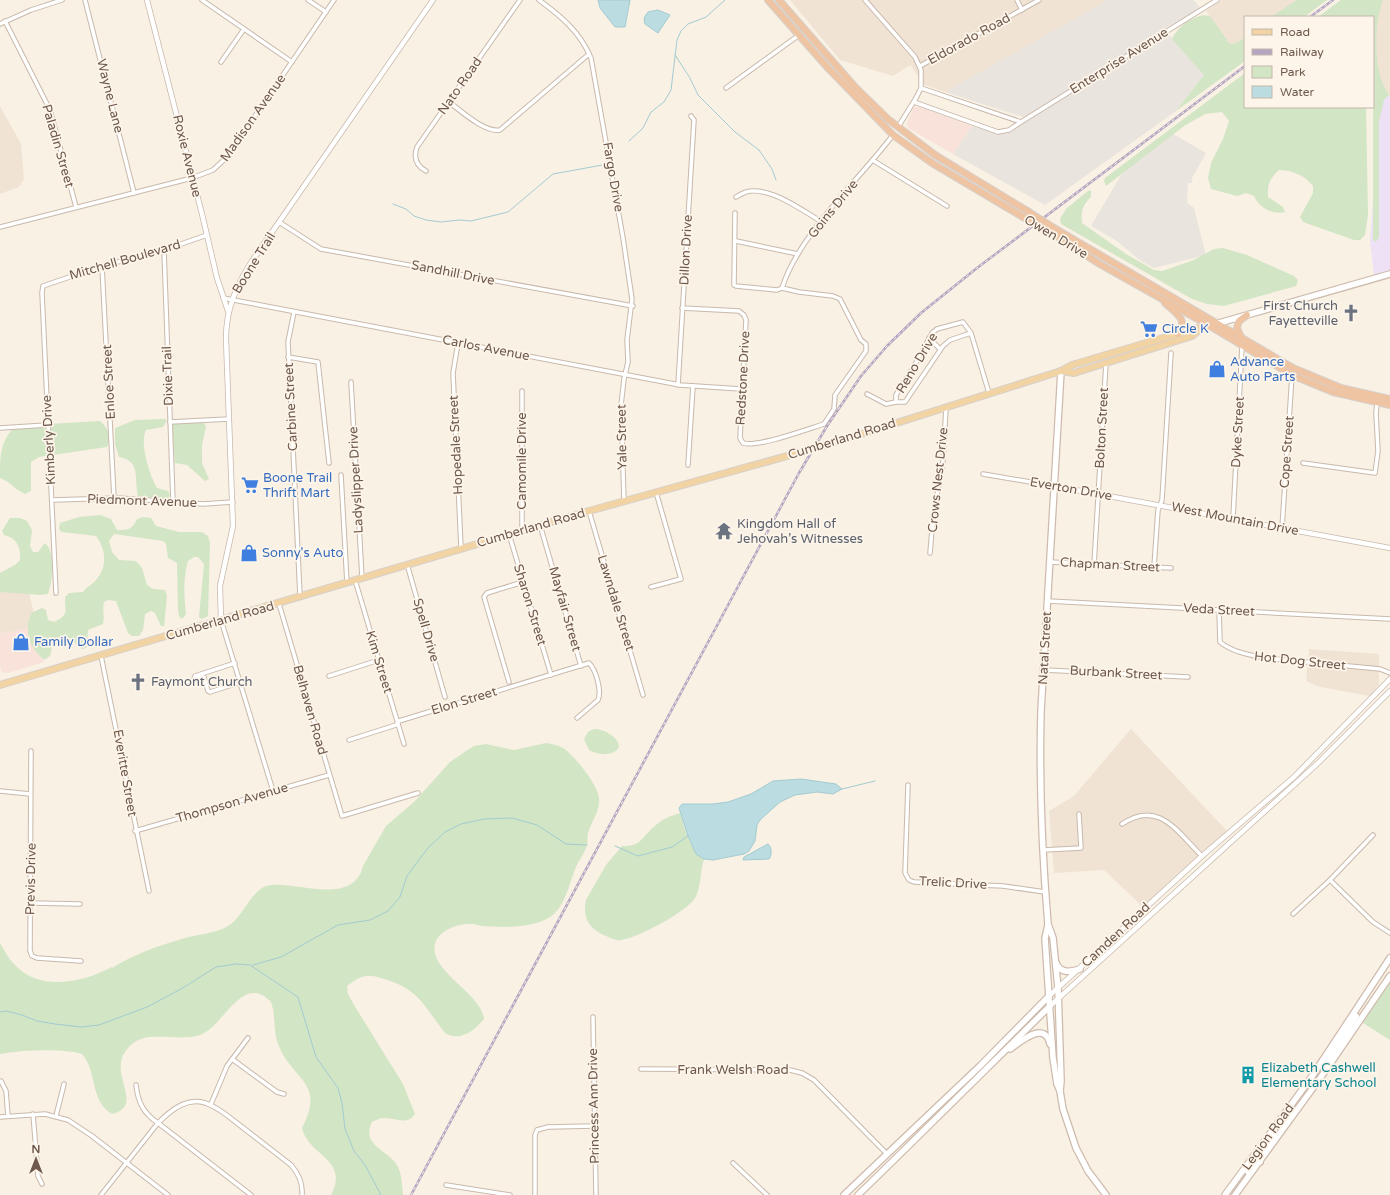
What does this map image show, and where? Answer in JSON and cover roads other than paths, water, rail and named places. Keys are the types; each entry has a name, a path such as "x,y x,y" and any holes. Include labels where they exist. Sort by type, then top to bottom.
{"highway":[{"name":"Owen Drive","path":"768,0 893,135 932,163 1023,217 1052,230 1219,323 1279,360 1324,382 1363,394 1390,399"},
{"name":"Owen Drive","path":"779,0 873,106 934,155 1029,212 1098,263 1210,326 1292,376 1334,392 1390,405"},
{"path":"862,103 868,104 894,128 898,127"},
{"path":"893,135 897,132 926,153 934,155"},
{"path":"1158,296 1180,316 1183,321 1182,328 1178,334"},
{"path":"1241,337 1238,328 1238,321 1248,315"}],"main road":[{"name":"Cumberland Road","path":"0,685 300,598 509,534 833,443 1062,371 1072,365 1390,274"},
{"name":"Cumberland Road","path":"1062,371 1074,373 1192,336 1200,329"},
{"name":"Natal Street","path":"1060,1091 1058,988 1053,938 1048,924 1045,892 1040,762 1054,486 1062,371"},
{"name":"Natal Street","path":"1048,924 1045,938 1053,1058"},
{"name":"Legion Road","path":"1225,1195 1316,1070 1390,958"},
{"path":"1055,960 1062,971 1068,972 1080,969"},
{"name":"Legion Road","path":"1234,1195 1287,1125 1390,976"},
{"name":"Camden Road","path":"844,1195 980,1066 1049,996"},
{"path":"1326,1070 1324,1068 1355,1019 1360,1004"},
{"name":"Camden Road","path":"862,1194 1050,1006"},
{"path":"988,1067 1033,1033 1047,1036 1053,1058 1056,1084 1060,1091 1067,1123 1076,1148 1088,1171 1106,1195"},
{"path":"1287,1125 1290,1115 1319,1074 1316,1070"},
{"path":"1260,1162 1259,1157 1273,1137 1274,1128"},
{"path":"1234,1195 1255,1162 1253,1158"},
{"path":"850,1195 858,1182"}],"street":[{"path":"0,24 31,10 62,0"},
{"name":"Wayne Lane","path":"85,0 134,193"},
{"name":"Roxie Avenue","path":"147,0 223,298 228,311"},
{"path":"202,0 292,62"},
{"path":"308,0 326,12"},
{"name":"Madison Avenue","path":"0,227 192,178 213,170 225,160 334,0"},
{"name":"Boone Trail","path":"221,620 220,586 232,536 233,502 226,340 228,311 245,273 433,0"},
{"name":"Nato Road","path":"426,171 421,168 416,161 416,150 520,0"},
{"name":"Fargo Drive","path":"539,0 562,16 589,54 623,238 633,306 628,330 629,356 625,374"},
{"path":"872,0 866,2 915,57 920,66 922,76 921,88 898,127"},
{"path":"1017,0 1022,10"},
{"name":"Eldorado Road","path":"920,66 1039,0"},
{"name":"Enterprise Avenue","path":"914,102 998,132 1009,130 1217,0"},
{"name":"Paladin Street","path":"5,21 50,110 76,207"},
{"path":"221,62 244,28"},
{"path":"726,88 799,35"},
{"path":"449,102 486,128 494,131 500,130 589,54"},
{"path":"921,88 1021,122"},
{"name":"Dillon Drive","path":"678,385 694,120 691,116"},
{"name":"Goins Drive","path":"782,288 798,254 822,222 874,161 893,135"},
{"path":"874,161 947,206"},
{"path":"736,196 747,191 760,192 786,200 822,222"},
{"path":"735,213 736,241 734,285 777,290 782,288"},
{"name":"Sandhill Drive","path":"280,222 321,249 633,306"},
{"name":"Mitchell Boulevard","path":"43,286 102,266 164,250 207,235"},
{"path":"736,241 798,254"},
{"name":"Dixie Trail","path":"164,250 173,501"},
{"name":"Enloe Street","path":"102,266 114,498"},
{"name":"Kimberly Drive","path":"43,286 42,293 56,593"},
{"name":"Redstone Drive","path":"682,308 739,311 744,315 746,320 741,389 740,438 742,444 748,445 759,443 824,424 834,409 835,394 852,368 866,351 866,344 861,340 840,299 833,296 799,292 782,288"},
{"name":"Carlos Avenue","path":"223,298 678,385 741,389"},
{"name":"Carbine Street","path":"294,312 288,342 288,357 300,598"},
{"name":"Reno Drive","path":"963,322 971,333 950,340 940,349 905,402 896,402 896,395 917,361 928,338 937,329 963,322"},
{"path":"971,333 989,393"},
{"path":"928,338 940,349"},
{"name":"Hopedale Street","path":"458,343 453,373 461,548"},
{"name":"Dyke Street","path":"1233,518 1242,346"},
{"name":"West Mountain Drive","path":"1171,353 1162,500 1160,505 1390,548"},
{"path":"288,357 318,362 329,463"},
{"name":"Bolton Street","path":"1094,564 1106,363"},
{"name":"Yale Street","path":"624,501 621,405 625,374"},
{"name":"Cope Street","path":"1282,528 1292,376"},
{"name":"Ladyslipper Drive","path":"351,382 362,578"},
{"path":"688,465 693,386"},
{"name":"Camomile Drive","path":"522,391 522,531"},
{"path":"867,394 886,404 896,402"},
{"path":"1304,463 1375,473 1378,452 1376,413 1377,403"},
{"name":"Crows Nest Drive","path":"930,553 933,518 943,461 946,408"},
{"path":"170,422 229,419"},
{"path":"0,428 48,425"},
{"name":"Everton Drive","path":"983,474 1160,505"},
{"path":"341,475 346,583"},
{"path":"651,588 681,579 656,492"},
{"name":"Piedmont Avenue","path":"52,500 114,498 203,504 233,502"},
{"path":"1154,567 1158,510 1160,505"},
{"name":"Lawndale Street","path":"589,511 643,695"},
{"name":"Mayfair Street","path":"540,526 581,666 589,663 591,664 600,694 598,700 577,718"},
{"name":"Sharon Street","path":"509,534 551,675"},
{"name":"Chapman Street","path":"1050,562 1170,568"},
{"name":"Spell Drive","path":"407,564 445,697"},
{"name":"Kim Street","path":"355,580 404,744"},
{"path":"509,682 484,597 487,593 523,582"},
{"name":"Veda Street","path":"1048,601 1390,619"},
{"name":"Belhaven Road","path":"279,604 342,816 418,792"},
{"name":"Hot Dog Street","path":"1219,610 1220,642 1226,647 1248,655 1380,669 1390,672"},
{"path":"221,620 273,791"},
{"name":"Everitte Street","path":"101,656 135,831 149,891"},
{"path":"329,676 379,660"},
{"path":"235,663 195,676 194,679 204,677 208,691 210,692 241,682"},
{"name":"Elon Street","path":"349,740 396,725 398,722 581,666"},
{"name":"Burbank Street","path":"1044,670 1188,677"},
{"name":"Camden Road","path":"1049,996 1202,856 1294,777 1390,679"},
{"name":"Camden Road","path":"1050,1006 1318,764 1390,691"},
{"name":"Previs Drive","path":"31,751 30,951 32,956 37,958 81,961"},
{"name":"Thompson Avenue","path":"135,831 329,775"},
{"name":"Trelic Drive","path":"908,785 905,873 909,880 914,882 1003,886 1045,892"},
{"path":"0,791 30,794"},
{"path":"1043,850 1082,848 1079,814"},
{"path":"1122,824 1136,816 1152,814 1174,828 1202,856"},
{"path":"1293,914 1330,880 1373,835"},
{"path":"1330,880 1374,922 1390,933"},
{"path":"31,903 80,904"},
{"name":"Princess Ann Drive","path":"593,1016 596,1195"},
{"path":"211,1104 223,1073 248,1038"},
{"path":"232,1059 277,1092 284,1094"},
{"name":"Frank Welsh Road","path":"641,1069 796,1070 814,1080 887,1154"},
{"path":"1,1081 6,1091 8,1116"},
{"path":"56,1116 64,1084"},
{"path":"136,1085 138,1100 149,1116 251,1195"},
{"path":"101,1195 158,1122 170,1111 183,1103 197,1102 211,1104 291,1165 301,1180 302,1195"},
{"path":"33,1114 38,1176 42,1184"},
{"path":"0,1117 33,1114 56,1116 76,1125 168,1195"},
{"path":"535,1195 535,1135 537,1130 548,1127 594,1126"},
{"path":"733,1163 767,1195"},
{"path":"446,1184 510,1195"}],"water":[{"path":"598,0 630,0 625,27 615,27 600,8"},
{"path":"658,10 670,15 658,33 645,24 644,18 648,12"},
{"path":"801,779 836,784 842,789 833,794 817,792 795,795 780,802 760,820 757,825 755,841 749,851 744,854 713,860 704,859 696,854 688,836 679,808 682,804 713,804 728,802 751,794 773,781"},
{"path":"768,844 771,851 769,859 743,860 744,857"}],"waterway":[{"path":"629,141 643,128 651,112 664,102 671,90 677,40 681,31 688,24 706,17 725,0"},
{"path":"675,55 690,78 698,95 735,132 759,150 772,169 776,180"},
{"path":"393,204 406,209 414,216 426,220 441,222 460,220 471,221 508,212 553,174 608,164"},
{"path":"842,789 875,781"},
{"path":"253,965 281,957 338,925 370,920 388,911 400,897 407,876 427,849 445,832 461,824 484,819 512,818 537,825 566,844 587,845"},
{"path":"615,846 638,856 672,847 688,836"},
{"path":"0,1012 6,1011 37,1021 55,1024 81,1027 99,1025 147,1007 181,989 216,967 236,964 250,965 298,997 316,1057 338,1088 342,1103 345,1129 354,1151 365,1165 381,1195"}],"railway":[{"path":"1311,16 1333,0"},
{"path":"411,1195 799,473 827,426 861,376 887,346 921,313 977,268 1244,67"}],"place":[{"name":"First Church Fayetteville","path":"1351,313"},
{"name":"Circle K","path":"1149,329"},
{"name":"Advance Auto Parts","path":"1217,369"},
{"name":"Boone Trail Thrift Mart","path":"250,485"},
{"name":"Kingdom Hall of Jehovah’s Witnesses","path":"724,531"},
{"name":"Sonny's Auto","path":"249,553"},
{"name":"Family Dollar","path":"21,642"},
{"name":"Faymont Church","path":"138,682"},
{"name":"Elizabeth Cashwell Elementary School","path":"1248,1075"}]}
